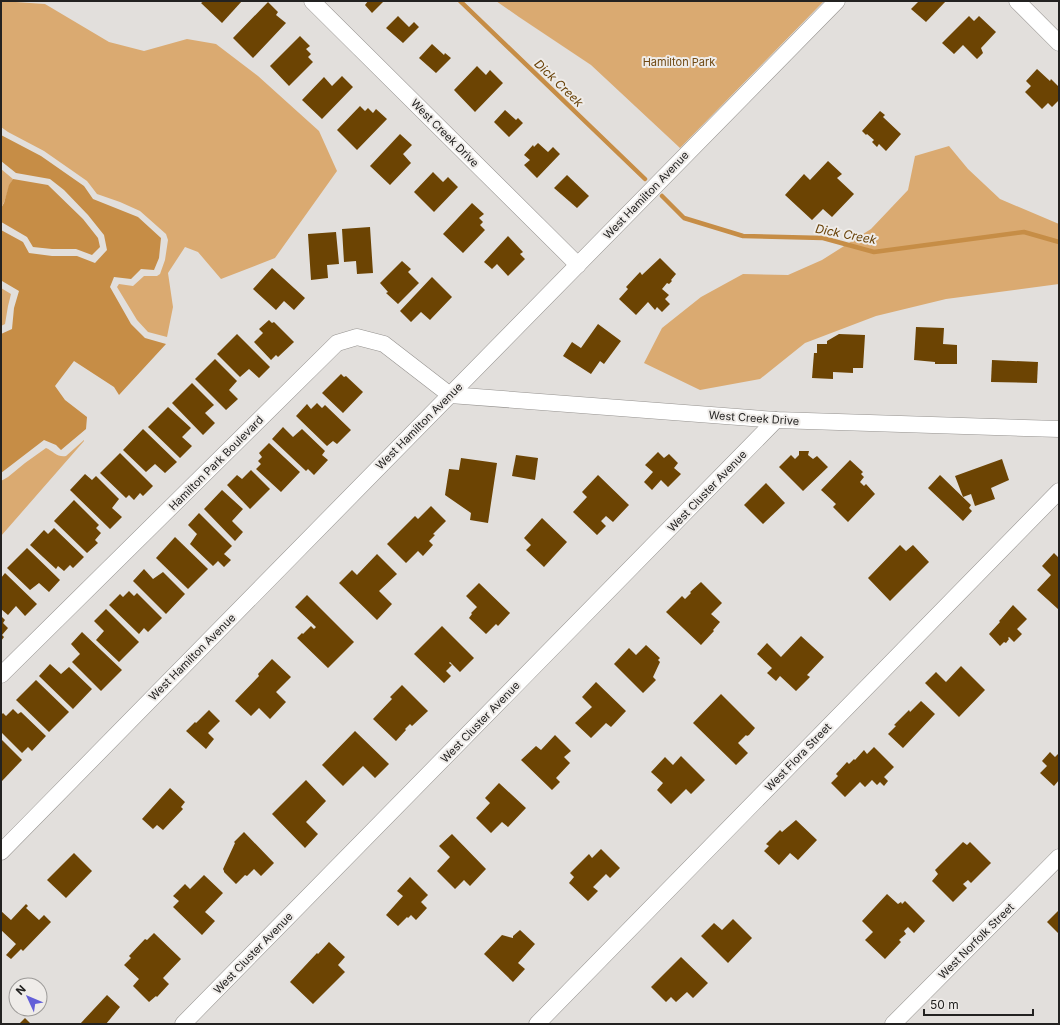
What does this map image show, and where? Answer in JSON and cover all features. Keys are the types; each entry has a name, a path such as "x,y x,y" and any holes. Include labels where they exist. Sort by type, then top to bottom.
{"street":[{"name":"West Creek Drive","path":"312,1 578,265"},
{"name":"West Hamilton Avenue","path":"1,852 837,1"},
{"path":"1018,1 1059,43"},
{"name":"Hamilton Park Boulevard","path":"1,675 337,343 357,337 384,344 450,395"},
{"name":"West Creek Drive","path":"450,395 776,420 1059,429"},
{"name":"West Cluster Avenue","path":"183,1024 776,420"},
{"name":"West Flora Street","path":"537,1024 1059,491"},
{"name":"West Norfolk Street","path":"893,1024 1059,857"}],"green space":[{"path":"1,1 45,4 109,42 144,51 187,39 216,44 258,76 319,131 337,171 275,258 221,279 198,252 185,247 168,273 173,307 167,337 148,332 137,320 117,287 119,284 133,286 144,276 157,276 160,274 165,260 168,240 166,234 140,211 97,194 87,181 44,151 1,127"},
{"name":"Hamilton Park","path":"496,1 824,1 680,148 591,65"},
{"path":"949,146 968,169 1000,199 1059,224 1059,284 946,299 876,316 805,343 760,379 700,390 644,363 662,328 701,297 743,274 788,275 822,260 871,229 908,190 915,156"},
{"path":"1,169 13,179 1,208"},
{"path":"1,288 11,294 5,324 1,326"},
{"path":"84,440 1,536 1,481 46,448 58,455 66,456"}],"shaded area":[{"path":"1,135 41,156 84,186 93,199 138,217 161,238 159,258 154,270 141,269 131,279 114,277 110,287 131,324 145,338 166,344 119,395 114,387 74,361 55,386 65,400 87,417 86,429 61,450 56,445 44,440 1,473 1,334 12,329 14,308 19,291 2,281 1,278 1,230 23,242 29,253 52,256 77,256 95,263 107,250 104,235 88,215 64,190 50,179 16,173 1,161"},
{"path":"13,179 48,185 83,219 98,238 100,247 92,255 76,249 33,247 27,237 1,222 1,208 9,185"}],"building":[{"path":"204,1 242,1 222,23 201,3"},
{"path":"368,1 384,1 372,13 365,5"},
{"path":"919,1 946,1 926,22 911,9"},
{"path":"268,2 278,12 276,15 286,23 253,58 233,38"},
{"path":"398,16 409,27 414,22 419,27 403,43 386,28"},
{"path":"969,16 974,21 979,16 996,32 981,48 983,53 977,59 963,45 954,54 942,43"},
{"path":"300,36 310,46 306,49 311,54 308,57 313,62 289,86 270,66"},
{"path":"432,44 444,55 445,53 451,58 436,73 419,58"},
{"path":"477,66 486,75 490,70 503,83 475,112 454,90"},
{"path":"1037,69 1059,87 1059,100 1052,107 1048,103 1042,109 1025,92 1031,86 1026,81"},
{"path":"342,76 353,87 322,119 302,100 324,77 332,86"},
{"path":"360,106 365,111 368,108 373,113 376,109 387,119 357,150 337,130"},
{"path":"505,110 516,120 518,118 523,123 509,137 494,122"},
{"path":"880,111 885,115 883,117 901,134 886,151 879,144 877,147 872,142 874,140 862,131"},
{"path":"400,134 412,145 403,154 411,163 390,185 370,166"},
{"path":"538,143 548,152 553,147 560,154 537,178 524,165 530,160 524,155 533,145 534,147"},
{"path":"828,161 842,174 837,178 854,194 832,217 823,209 812,220 785,195 804,174 810,180"},
{"path":"433,172 443,182 448,177 458,187 434,212 414,192"},
{"path":"567,175 589,196 577,208 554,188"},
{"path":"472,203 484,214 479,218 483,222 480,225 485,230 463,253 443,234"},
{"path":"370,227 373,273 357,274 356,261 344,262 342,229"},
{"path":"336,232 339,264 327,265 328,278 311,280 308,234"},
{"path":"508,236 523,252 520,254 525,259 508,276 497,264 492,269 484,262"},
{"path":"660,258 676,274 671,280 672,281 669,284 667,283 662,289 669,295 665,299 670,304 662,312 657,307 655,310 648,302 636,315 619,299 628,289 626,287 640,272 642,275"},
{"path":"402,261 411,269 408,272 419,283 398,304 386,293 388,292 380,283"},
{"path":"272,268 305,298 294,310 284,301 276,310 253,289"},
{"path":"432,277 452,297 430,320 421,312 411,322 400,311"},
{"path":"269,320 272,323 274,322 294,342 278,357 276,355 271,360 254,342 263,333 259,329"},
{"path":"598,324 621,341 604,364 600,361 591,374 563,356 572,342 581,348"},
{"path":"916,327 944,328 943,344 957,345 957,364 935,364 935,362 914,360"},
{"path":"237,334 270,367 259,378 249,369 240,377 217,354"},
{"path":"839,334 865,335 863,368 853,368 853,373 833,372 833,379 812,378 814,353 817,353 817,344 827,344 827,341"},
{"path":"215,359 237,381 229,390 238,399 226,410 195,379"},
{"path":"992,360 1038,362 1037,383 991,382"},
{"path":"341,374 344,377 346,376 363,392 343,413 322,393"},
{"path":"192,383 214,405 205,413 215,423 203,435 172,403"},
{"path":"317,403 322,408 325,405 351,430 337,444 333,441 327,446 296,416 307,404 311,409"},
{"path":"168,407 191,428 182,437 192,446 180,458 148,427"},
{"path":"283,427 293,437 302,429 325,451 322,455 328,460 314,475 308,469 306,471 272,439"},
{"path":"143,429 177,462 165,473 155,464 146,472 123,450"},
{"path":"269,443 300,472 281,492 256,469 261,464 258,461 262,457 259,453"},
{"path":"799,451 809,451 808,455 813,459 817,456 828,467 803,491 779,467 791,455 795,459 799,455"},
{"path":"658,452 664,458 669,454 678,463 674,468 681,474 668,487 661,480 652,490 644,482 653,472 645,465"},
{"path":"120,453 153,486 143,496 140,493 134,500 129,495 126,498 100,473"},
{"path":"516,455 538,458 535,480 512,476"},
{"path":"461,458 497,463 488,523 470,520 471,513 445,495 449,469 459,470"},
{"path":"1002,459 1009,480 991,488 995,499 975,506 971,494 963,497 955,476"},
{"path":"850,460 863,472 861,474 864,477 860,482 864,486 866,484 875,494 848,522 833,507 836,504 821,490"},
{"path":"251,470 270,489 250,509 227,485 237,475 242,479"},
{"path":"85,474 92,480 96,476 119,499 112,508 122,517 110,529 70,490"},
{"path":"598,475 629,505 613,522 606,516 601,521 606,526 597,535 573,512 587,497 582,492"},
{"path":"940,475 971,505 969,508 972,511 963,521 928,488"},
{"path":"766,483 785,503 763,524 744,505"},
{"path":"222,490 243,509 232,521 243,532 235,541 204,509"},
{"path":"74,500 99,525 96,528 101,533 95,540 98,543 87,553 54,521"},
{"path":"431,506 446,521 433,534 435,535 429,541 433,545 423,556 418,551 406,563 387,544 415,516 418,519"},
{"path":"199,513 232,546 224,554 231,560 224,567 218,561 213,566 190,544 197,534 188,525"},
{"path":"542,518 567,542 544,567 526,550 531,545 524,538"},
{"path":"54,528 84,557 73,568 70,565 64,571 58,566 56,569 30,545 44,530 48,534"},
{"path":"175,537 208,569 188,589 156,558"},
{"path":"900,545 906,551 913,545 929,562 890,601 868,578"},
{"path":"27,548 60,580 49,592 39,583 30,590 7,568"},
{"path":"1054,553 1059,558 1058,609 1037,590 1051,575 1042,566"},
{"path":"377,554 397,574 379,591 392,604 377,620 339,583 352,570 357,575"},
{"path":"144,569 153,579 163,572 185,594 166,614 133,581"},
{"path":"5,573 37,604 25,616 16,606 8,615 1,609 1,578"},
{"path":"701,582 722,603 711,614 720,622 701,645 666,612 682,596 685,599"},
{"path":"479,583 510,613 498,626 496,624 486,634 469,618 472,614 471,613 477,607 466,596"},
{"path":"129,591 134,596 137,593 162,618 148,632 144,628 139,634 109,605 120,594 123,597"},
{"path":"307,595 354,642 328,668 297,638 311,626 314,629 316,627 295,607"},
{"path":"1013,605 1027,619 1017,629 1022,634 1014,642 1009,637 1006,643 1004,642 1000,646 989,634"},
{"path":"106,609 139,642 119,662 96,640 104,631 94,621"},
{"path":"1,616 5,620 3,623 8,628 2,635 4,637 1,641"},
{"path":"442,626 474,658 460,672 450,662 449,663 452,665 446,671 451,676 444,683 414,654"},
{"path":"82,632 122,670 101,691 72,662 80,654 71,644"},
{"path":"801,636 824,657 807,675 810,677 796,691 780,676 776,681 767,673 772,668 757,654 767,643 781,657"},
{"path":"646,645 660,658 658,660 660,662 653,677 656,680 643,693 614,664 629,648 636,655"},
{"path":"272,659 291,677 276,692 286,702 270,719 259,708 251,716 235,701 259,676 258,674"},
{"path":"50,664 61,674 69,667 92,689 73,709 39,676"},
{"path":"961,666 985,690 959,717 925,683 936,672 946,682"},
{"path":"36,680 69,712 49,732 16,700"},
{"path":"596,682 626,711 611,727 606,723 591,738 575,723 592,707 582,697"},
{"path":"402,685 428,711 412,726 410,724 396,741 373,719 392,699 390,697"},
{"path":"721,694 755,728 749,735 746,735 738,743 748,753 736,765 693,723"},
{"path":"921,701 935,714 903,748 888,734 896,726 894,725 909,710 910,712"},
{"path":"13,709 18,714 21,712 46,736 32,751 28,747 22,753 1,732 1,715 3,713 6,716"},
{"path":"209,710 220,721 208,733 214,739 206,749 186,731"},
{"path":"355,731 389,764 375,778 363,766 343,786 322,765"},
{"path":"555,735 571,751 564,757 570,763 556,778 560,782 552,790 521,760 536,746 541,750"},
{"path":"1,739 22,760 2,781 1,779"},
{"path":"874,747 894,767 884,777 888,781 884,786 880,782 877,785 872,780 865,787 860,782 845,797 831,783 838,776 836,774 847,762 849,764 854,759 855,760 864,750 867,754"},
{"path":"1050,752 1055,757 1059,753 1059,780 1054,786 1040,773 1047,766 1042,761"},
{"path":"681,756 705,780 691,794 686,789 671,804 657,790 663,783 651,772 665,757 673,765"},
{"path":"306,780 326,801 306,822 318,834 305,848 272,814"},
{"path":"499,783 526,808 508,827 502,822 491,833 476,818 490,803 485,798"},
{"path":"170,788 185,802 181,807 183,809 163,830 157,825 153,829 142,819"},
{"path":"796,820 817,840 798,860 790,853 779,865 764,851 769,846 766,844 780,830 782,832"},
{"path":"244,832 274,863 261,876 254,869 236,884 224,872 223,869 235,843 234,842"},
{"path":"452,834 486,869 470,886 464,880 455,889 437,871 450,857 439,846"},
{"path":"963,842 967,845 970,842 991,863 971,883 968,880 963,884 967,888 953,902 932,881 938,874 935,870"},
{"path":"601,849 620,868 610,878 606,874 593,887 598,891 588,901 569,883 574,877 570,873 589,854 592,858"},
{"path":"74,853 92,871 66,898 47,880"},
{"path":"204,875 223,893 205,912 215,921 202,935 173,907 179,901 173,896 185,884 190,889"},
{"path":"410,877 428,895 421,902 427,908 416,920 411,915 398,926 386,915 403,896 397,891"},
{"path":"887,894 898,904 901,902 902,904 905,901 925,921 914,933 908,927 904,931 906,934 899,940 901,942 885,959 865,940 873,932 862,921"},
{"path":"26,904 28,906 26,908 39,920 44,915 51,922 23,951 21,949 11,959 6,955 16,944 1,930 1,911 11,920"},
{"path":"1059,910 1059,934 1047,922"},
{"path":"733,919 752,938 728,963 701,936 714,923 722,930"},
{"path":"520,930 535,944 518,963 525,969 513,982 484,954 502,935 513,938 513,936"},
{"path":"154,933 181,959 163,978 169,984 157,997 156,996 149,1002 133,986 139,979 124,965 131,958 129,956 145,939 147,940"},
{"path":"329,942 345,957 338,965 345,972 313,1004 290,982"},
{"path":"681,957 708,983 693,998 687,992 676,1002 671,997 666,1002 651,987"},
{"path":"107,995 120,1007 106,1024 80,1024"},
{"path":"25,1018 31,1024 19,1024"}],"waterway":[{"name":"Dick Creek","path":"460,1 645,179"},
{"name":"Dick Creek","path":"662,196 684,218 743,236 823,238 874,252 1024,232 1059,242"}]}
